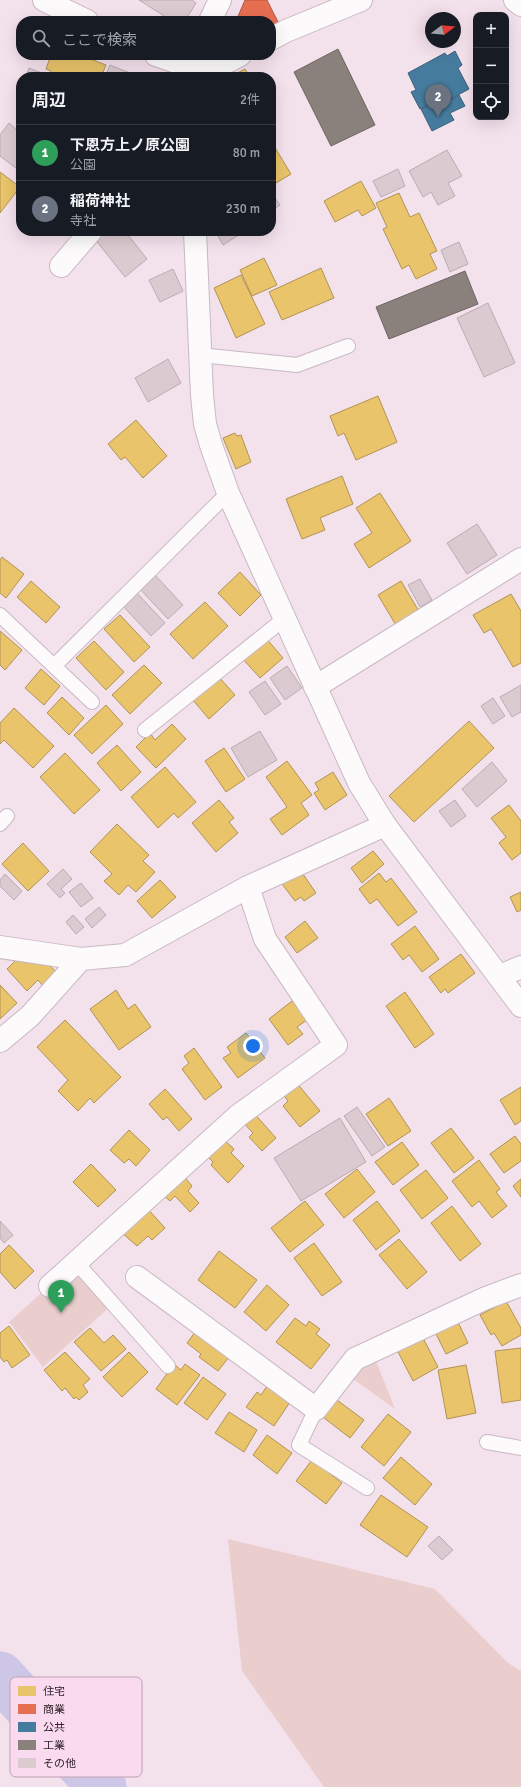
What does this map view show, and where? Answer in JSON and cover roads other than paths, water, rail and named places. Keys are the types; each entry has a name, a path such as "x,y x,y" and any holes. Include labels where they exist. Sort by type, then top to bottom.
{"street":[{"path":"44,0 77,16"},
{"path":"212,16 220,0"},
{"path":"276,35 361,0"},
{"path":"515,0 521,4"},
{"path":"172,60 210,71 231,60"},
{"path":"61,266 88,236"},
{"path":"195,236 202,395 205,424 228,493 314,687 359,783 385,825 500,976 521,1006"},
{"path":"314,687 521,559"},
{"path":"0,947 81,959 125,955 248,887 385,825"},
{"path":"50,1286 239,1115 336,1045 265,939 248,887"},
{"path":"0,1041 30,1016 81,959"},
{"path":"500,976 521,968"},
{"path":"137,1277 316,1409 355,1359 486,1298 521,1285"}],"lane":[{"path":"200,355 297,366 348,346"},
{"path":"54,666 228,493"},
{"path":"0,615 92,702"},
{"path":"146,730 284,619"},
{"path":"76,1262 168,1366"},
{"path":"316,1409 299,1445 367,1488"},
{"path":"487,1442 521,1448"}],"waterway":[{"path":"0,1676 10,1687"},
{"path":"93,1777 102,1787"}],"place":[{"name":"稲荷神社","path":"438,117"},
{"name":"下恩方上ノ原公園","path":"61,1313"}]}
